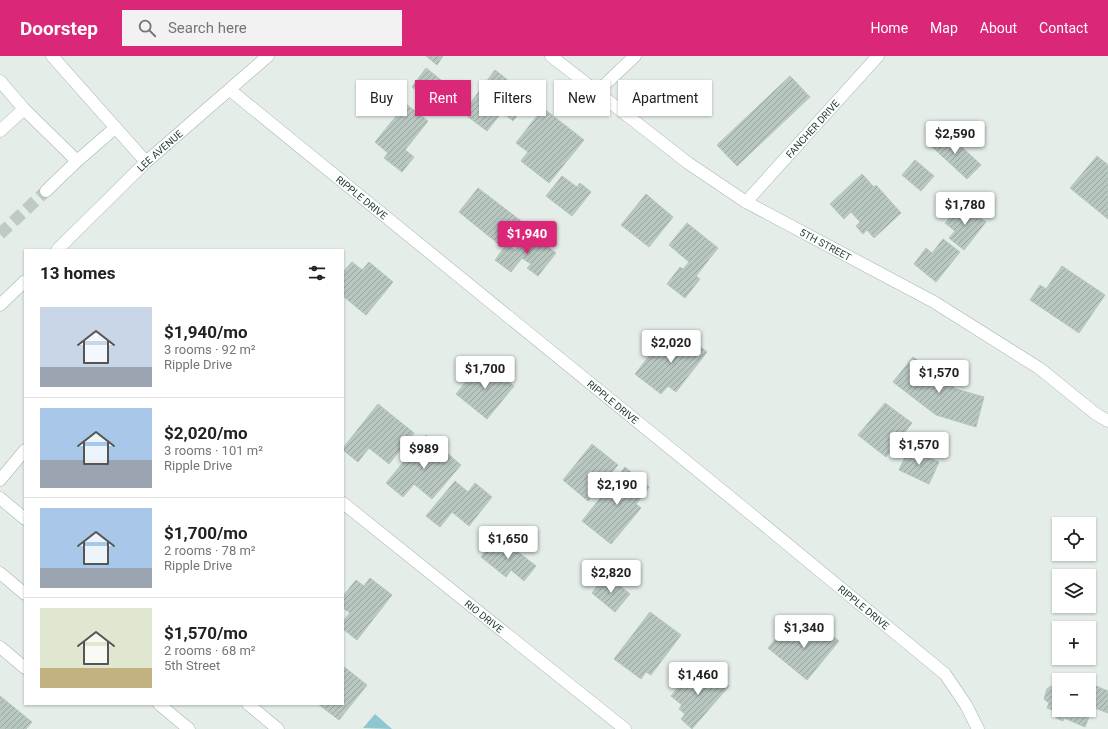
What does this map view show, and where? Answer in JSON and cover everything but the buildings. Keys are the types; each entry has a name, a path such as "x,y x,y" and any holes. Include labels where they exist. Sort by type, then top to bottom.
{"street":[{"name":"LEE AVENUE","path":"58,249 146,162 268,56"},
{"name":"5TH STREET","path":"551,56 582,80"},
{"path":"610,80 635,56"},
{"name":"FANCHER DRIVE","path":"746,202 878,56"},
{"path":"59,59 115,128 146,162"},
{"path":"0,81 24,109 77,162"},
{"name":"RIPPLE DRIVE","path":"230,90 945,674 966,705 978,729"},
{"name":"5TH STREET","path":"610,102 688,163 746,202 934,302 1039,368 1096,414 1108,421"},
{"path":"0,131 24,109"},
{"path":"46,191 115,128"},
{"path":"0,305 24,282"},
{"path":"0,480 24,451"},
{"path":"0,498 24,517"},
{"name":"RIO DRIVE","path":"344,504 625,729"},
{"path":"0,573 24,593"},
{"path":"0,647 24,667"},
{"path":"160,705 189,729"},
{"path":"249,705 278,729"}],"water":[{"path":"375,714 392,729 363,728"}],"tunnel":[{"path":"0,234 46,191"}]}
